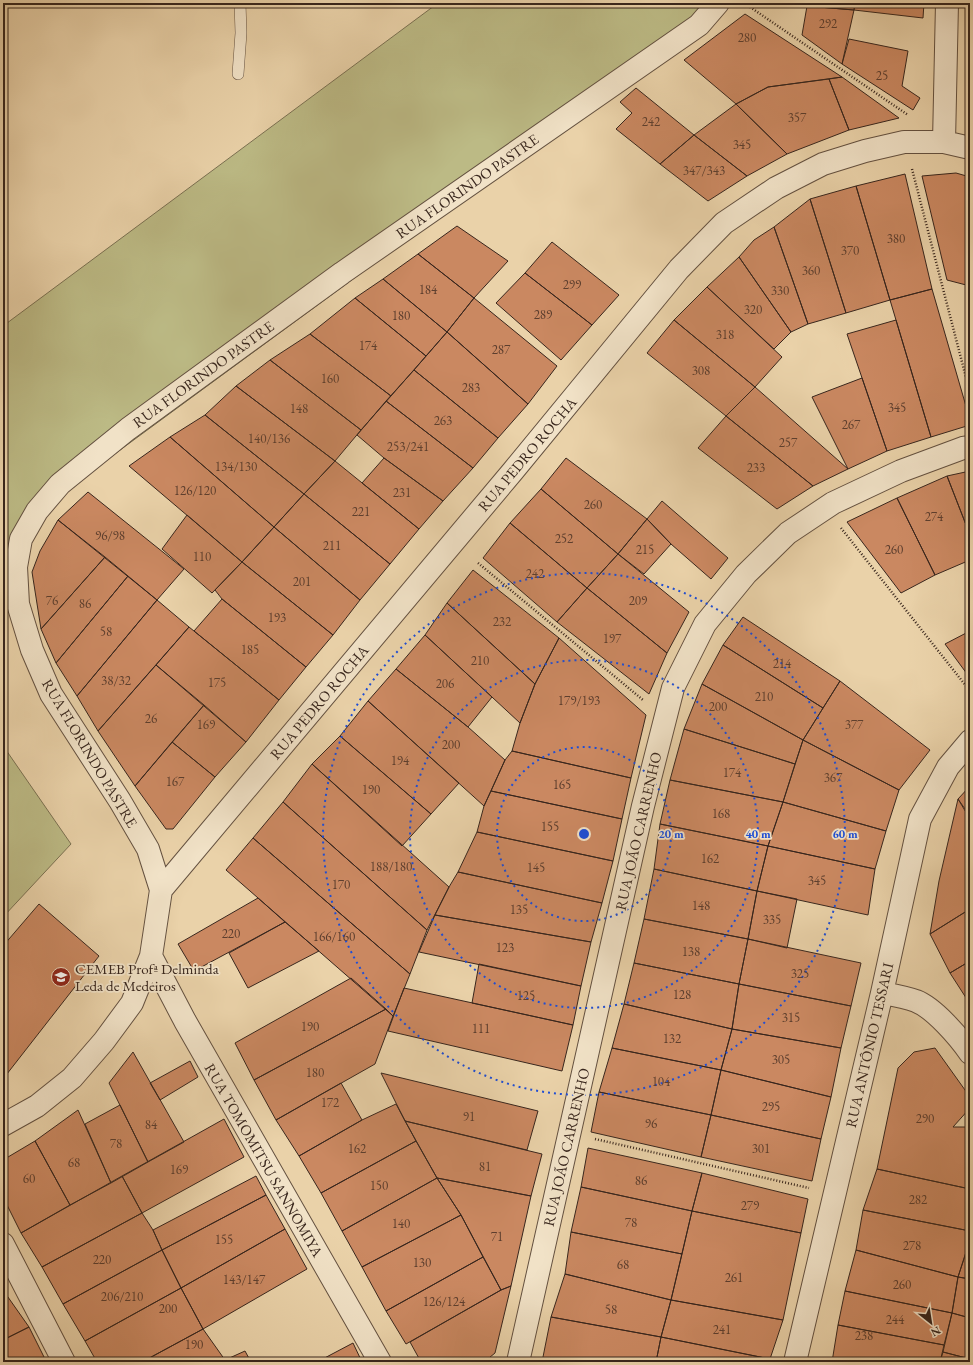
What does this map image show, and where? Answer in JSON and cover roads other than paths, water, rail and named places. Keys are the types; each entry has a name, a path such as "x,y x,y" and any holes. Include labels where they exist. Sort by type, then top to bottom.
{"street":[{"name":"RUA FLORINDO PASTRE","path":"161,890 148,849 120,801 51,694 32,650 18,604 16,567 21,539 37,511 60,484 128,429 342,273 698,25 718,3"},
{"path":"944,142 947,3"},
{"name":"RUA PEDRO ROCHA","path":"161,890 513,471 679,269 724,223 776,188 823,164 865,150 904,142 944,142 970,148"},
{"name":"RUA JOÃO CARRENHO","path":"518,1362 643,806 673,688 705,624 746,574 788,533 833,503 901,471 963,448 970,447"},
{"name":"RUA ANTÔNIO TESSARI","path":"795,1362 882,992 920,819 948,767 970,741"},
{"path":"3,1125 37,1106 72,1078 104,1041 132,1003 151,956 161,890"},
{"name":"RUA TOMOMITSU SANNOMIYA","path":"151,956 185,1021 380,1362"},
{"path":"882,992 916,1001 939,1017 963,1043 970,1053"},
{"path":"3,1244 64,1362"}],"lane":[{"path":"238,74 242,34 240,3"}],"place":[{"name":"CEMEB Profª Delminda Leda de Medeiros","path":"61,977"}]}
